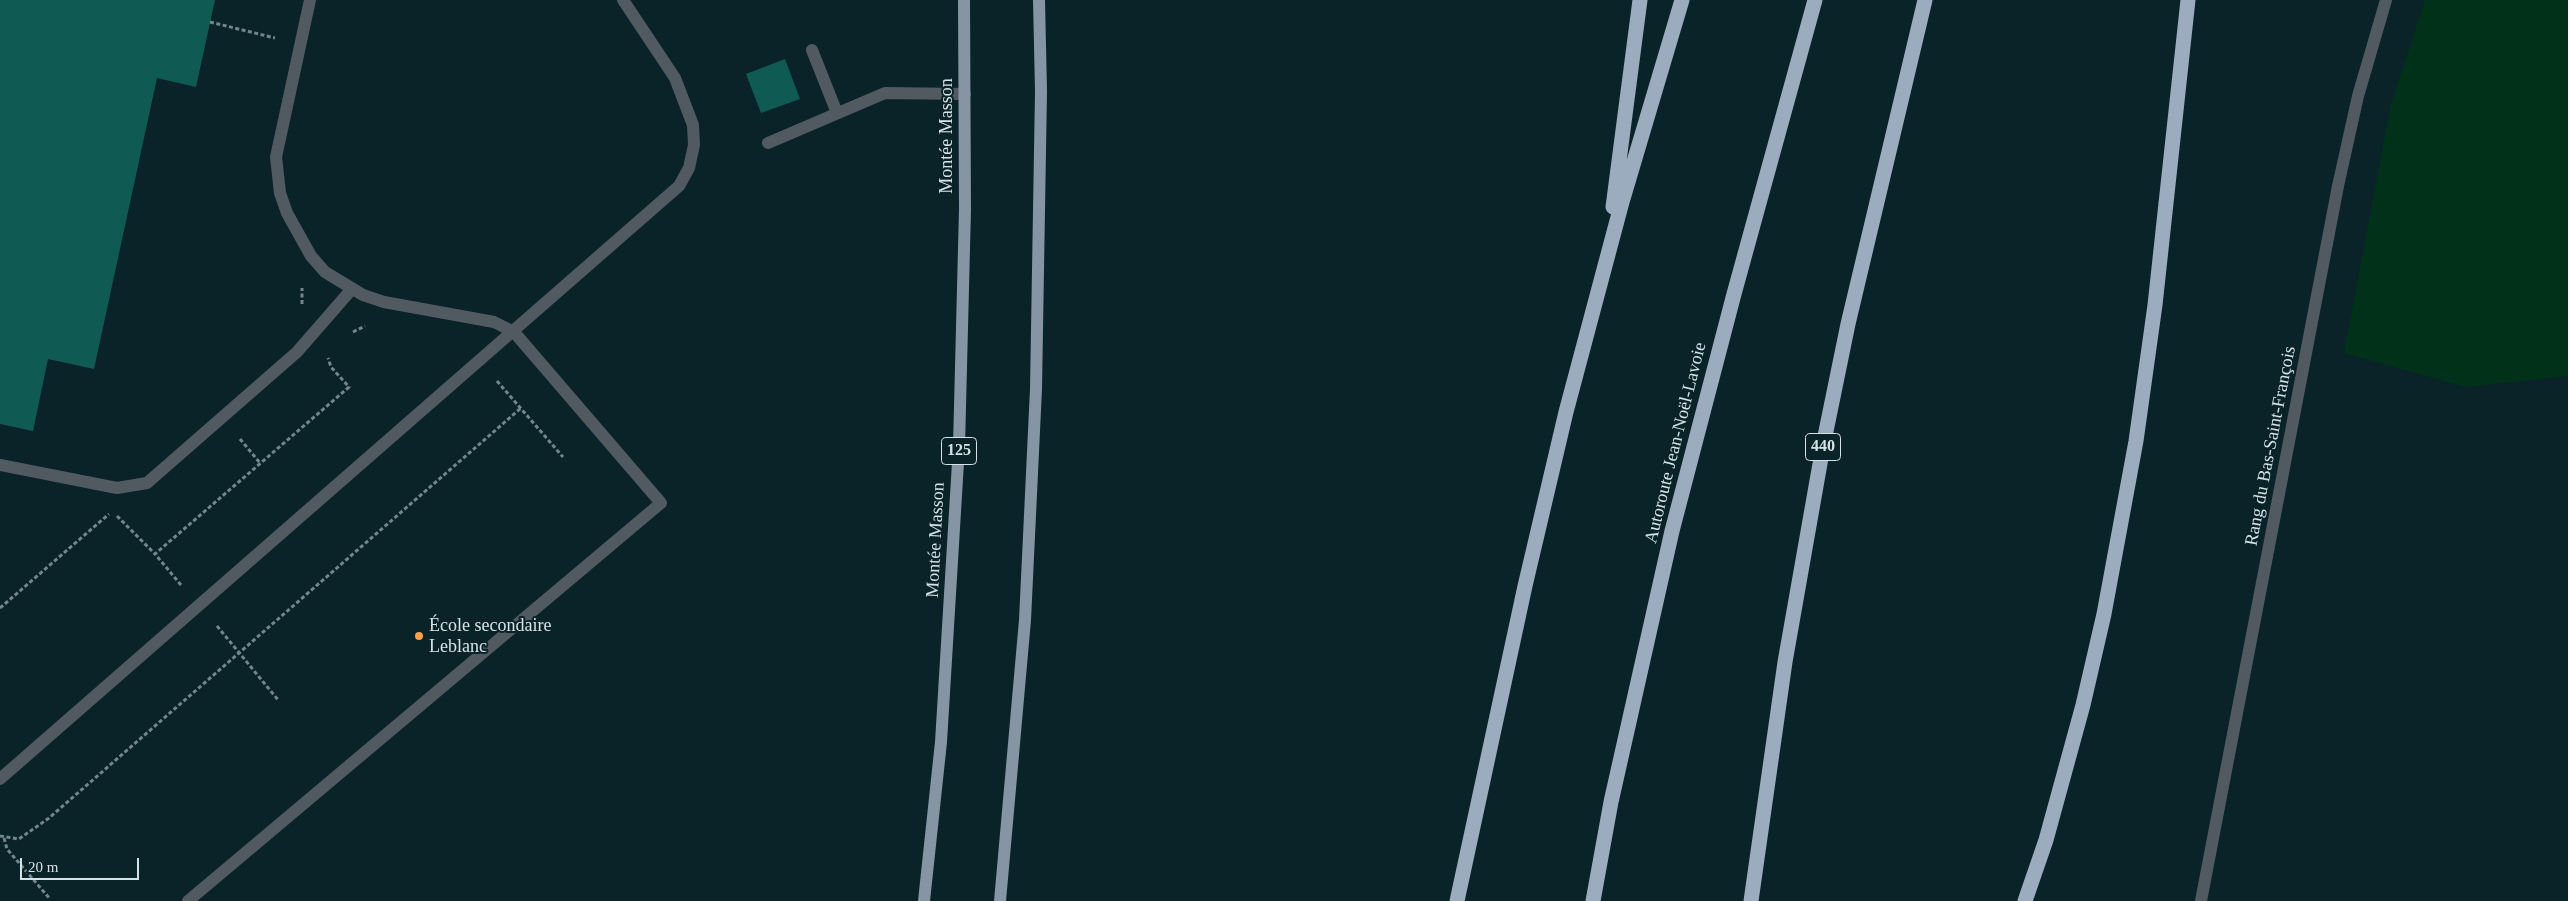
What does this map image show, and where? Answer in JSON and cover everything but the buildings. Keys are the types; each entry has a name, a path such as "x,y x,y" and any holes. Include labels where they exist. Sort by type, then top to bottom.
{"highway":[{"path":"1606,260 1640,0"},
{"path":"1457,901 1546,492 1606,260 1682,0"},
{"name":"Autoroute Jean-Noël-Lavoie","path":"1592,901 1611,802 1672,531 1731,303 1815,0"},
{"name":"440","path":"1751,901 1785,662 1824,441 1850,315 1926,0"},
{"path":"2025,901 2051,823 2083,705 2104,614 2133,459 2156,295 2188,0"}],"main road":[{"name":"Montée Masson","path":"924,901 941,742 954,536 964,239 964,0"},
{"path":"1000,901 1025,620 1036,389 1041,128 1039,0"}],"street":[{"path":"188,901 661,503 514,332 494,322 384,302 351,290 325,272 311,256 287,213 277,175 276,157 279,134 310,0"},
{"path":"0,779 664,202 680,186 689,168 693,138 693,125 686,102 675,78 623,0"},
{"name":"Rang du Bas-Saint-François","path":"2201,901 2338,186 2358,96 2386,0"},
{"path":"812,50 837,113"},
{"path":"768,143 885,93 965,94"},
{"path":"0,465 92,485 117,488 147,483 297,352 351,290"}],"path":[{"path":"210,22 274,37"},
{"path":"348,335 364,326 371,326"},
{"path":"155,554 349,387 331,367 327,358 330,352"},
{"path":"496,381 563,457"},
{"path":"50,899 7,849 2,837 19,839 50,818 521,408"},
{"path":"0,608 110,513 120,517 186,590"},
{"path":"213,622 279,701"}],"green space":[{"path":"2425,0 2568,0 2568,376 2466,387 2344,353 2391,104"}],"place":[{"name":"École secondaire Leblanc","path":"419,636"}]}
